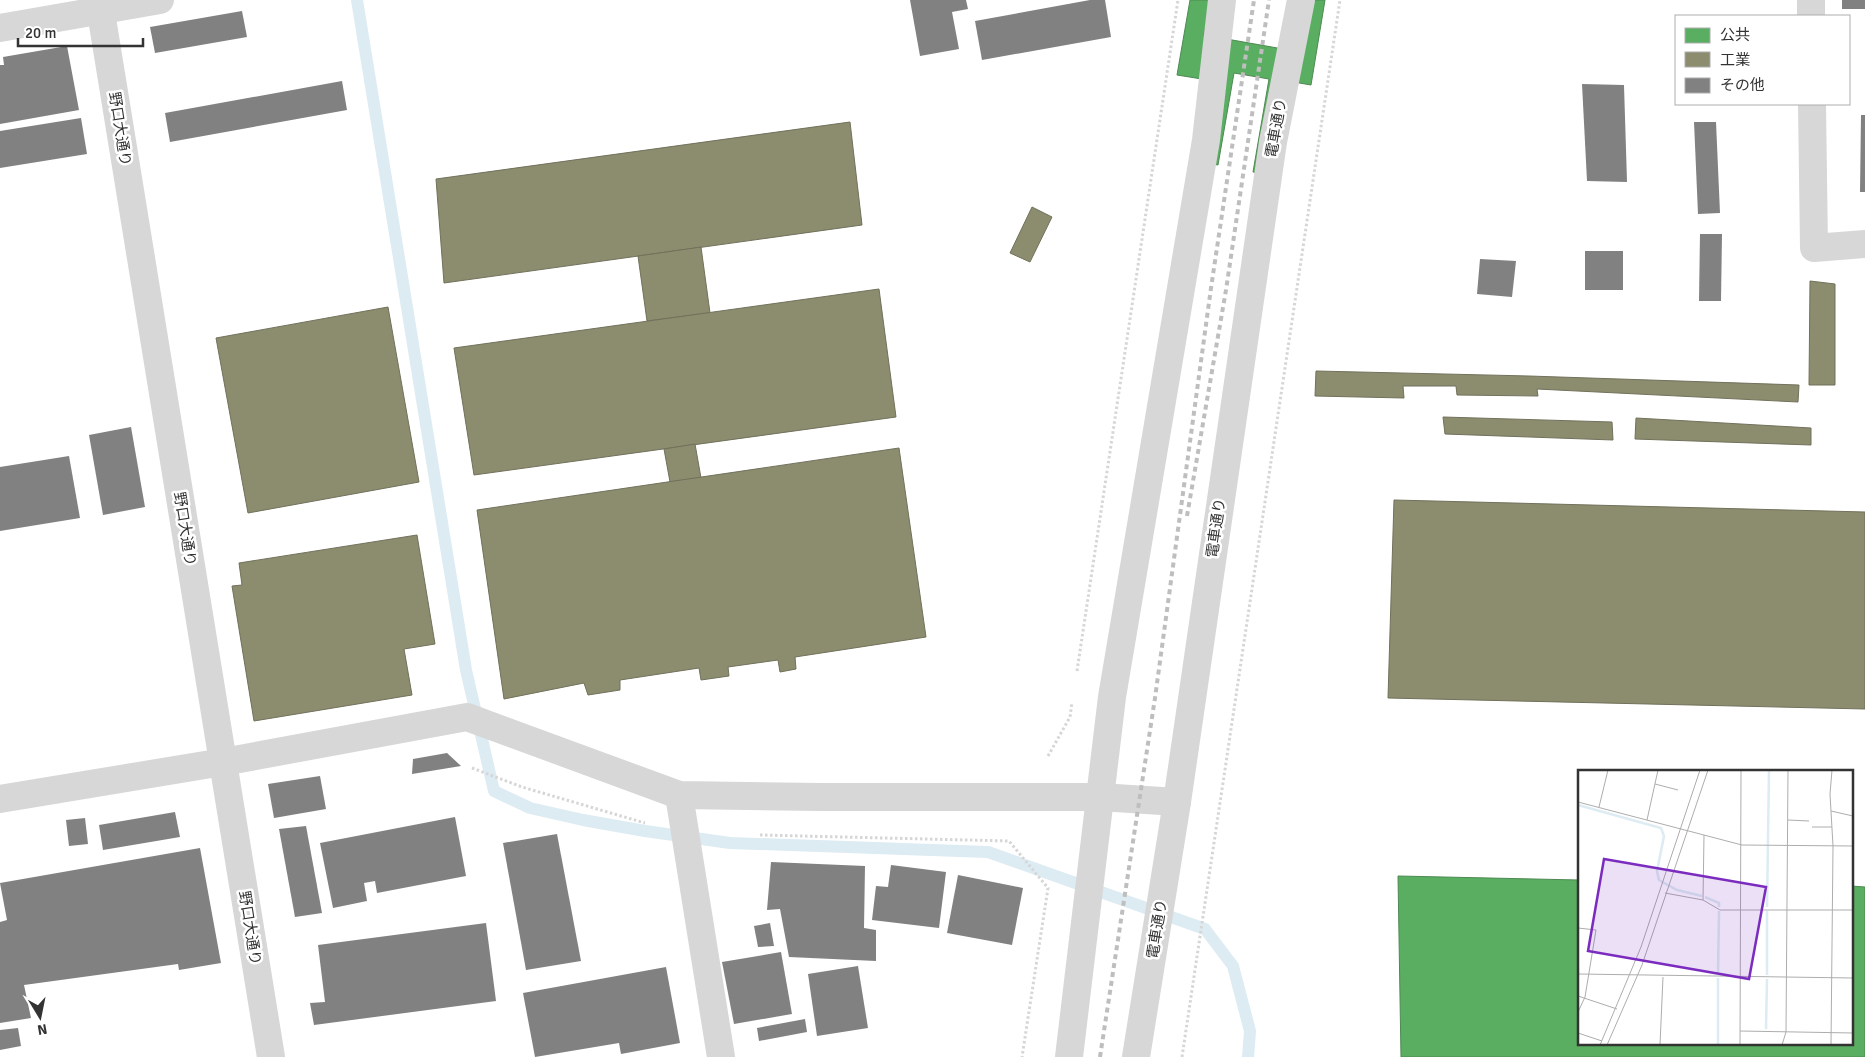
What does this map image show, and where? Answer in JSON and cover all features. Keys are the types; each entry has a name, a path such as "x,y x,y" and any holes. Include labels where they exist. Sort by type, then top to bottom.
{"street":[{"path":"0,28 100,6 160,0"},
{"path":"1068,1057 1112,697 1206,140 1222,0"},
{"name":"電車通り","path":"1136,1057 1177,802 1273,142 1301,0"},
{"path":"1811,0 1811,15"},
{"name":"野口大通り","path":"100,6 271,1057"},
{"path":"1812,105 1814,248 1865,244"},
{"path":"0,799 223,762 467,717 679,795 1100,797 1177,802"},
{"path":"679,795 721,1057"}],"path":[{"path":"1076,677 1178,0"},
{"path":"1182,1057 1340,0"},
{"path":"1048,756 1070,717 1073,697"},
{"path":"472,768 522,787 645,824"},
{"path":"750,835 1009,841 1048,888 1022,1057"}],"building: 公共":[{"path":"1190,0 1210,0 1204,35 1300,52 1309,0 1325,0 1311,85 1288,81 1272,175 1253,172 1269,79 1234,73 1218,165 1194,161 1208,80 1177,75"},
{"path":"1398,876 1578,880 1578,1044 1852,1044 1852,886 1865,887 1865,1057 1401,1057"}],"building: 工業":[{"path":"850,122 862,225 444,283 436,179"},
{"path":"1032,207 1052,217 1030,262 1010,253"},
{"path":"701,247 710,313 647,321 638,256"},
{"path":"1810,281 1835,284 1835,385 1809,385"},
{"path":"879,289 896,417 474,475 454,348"},
{"path":"388,307 419,482 248,513 216,338"},
{"path":"1316,371 1799,385 1798,402 1537,389 1538,396 1457,395 1456,386 1403,386 1404,398 1315,396"},
{"path":"1443,417 1612,422 1613,440 1445,434"},
{"path":"1636,418 1811,428 1811,445 1635,439"},
{"path":"695,444 701,478 670,482 664,449"},
{"path":"899,448 926,637 795,657 796,669 780,672 778,660 728,667 729,676 701,680 699,668 620,680 620,690 588,695 584,683 504,699 477,510"},
{"path":"1394,500 1865,512 1865,709 1388,698"},
{"path":"417,535 435,644 404,649 412,695 254,721 232,586 242,585 239,563"}],"building: その他":[{"path":"910,0 966,0 968,9 952,12 959,49 920,56"},
{"path":"1090,0 1105,0 1111,37 982,60 975,21"},
{"path":"1842,0 1865,0 1865,9 1842,9"},
{"path":"242,11 247,37 155,53 150,27"},
{"path":"67,46 79,110 0,124 0,65 4,65 3,57"},
{"path":"342,81 347,110 170,142 165,113"},
{"path":"1582,84 1624,85 1627,182 1587,181"},
{"path":"1861,115 1865,115 1865,192 1860,192"},
{"path":"81,118 87,154 0,168 0,131"},
{"path":"1694,122 1716,122 1720,213 1698,214"},
{"path":"1700,234 1722,234 1721,301 1699,301"},
{"path":"1585,251 1623,251 1623,290 1585,290"},
{"path":"1480,259 1516,261 1512,297 1477,294"},
{"path":"131,427 145,507 103,515 89,435"},
{"path":"69,456 80,518 0,531 0,467"},
{"path":"447,753 461,766 412,774 413,759"},
{"path":"320,776 326,809 274,818 268,784"},
{"path":"175,812 180,837 103,850 99,825"},
{"path":"455,817 466,876 377,893 375,881 364,883 367,901 333,908 320,843"},
{"path":"85,818 88,844 69,846 66,820"},
{"path":"306,826 322,913 295,917 279,829"},
{"path":"557,834 581,961 526,970 503,843"},
{"path":"200,848 221,963 179,970 178,964 24,985 31,1018 0,1023 0,922 7,920 0,883"},
{"path":"771,862 865,866 864,928 876,930 876,961 789,957 780,909 767,910"},
{"path":"891,865 946,872 939,928 872,920 876,886 888,887"},
{"path":"958,875 1023,888 1012,945 947,933"},
{"path":"486,923 496,1001 314,1025 310,1003 325,1002 318,945"},
{"path":"770,923 774,946 758,947 754,926"},
{"path":"781,952 792,1014 734,1024 722,962"},
{"path":"858,966 868,1028 817,1036 808,974"},
{"path":"666,967 680,1043 621,1054 619,1043 535,1057 523,993"},
{"path":"805,1019 807,1032 759,1041 757,1028"},
{"path":"18,1028 21,1046 0,1050 0,1030"}],"waterway":[{"path":"357,0 466,670 494,791 530,808 583,820 730,843 988,852 1205,929 1233,966 1250,1031 1248,1057"}],"railway":[{"path":"1100,1057 1155,698 1211,288 1254,0"},
{"path":"1187,516 1226,290 1269,0"}]}
